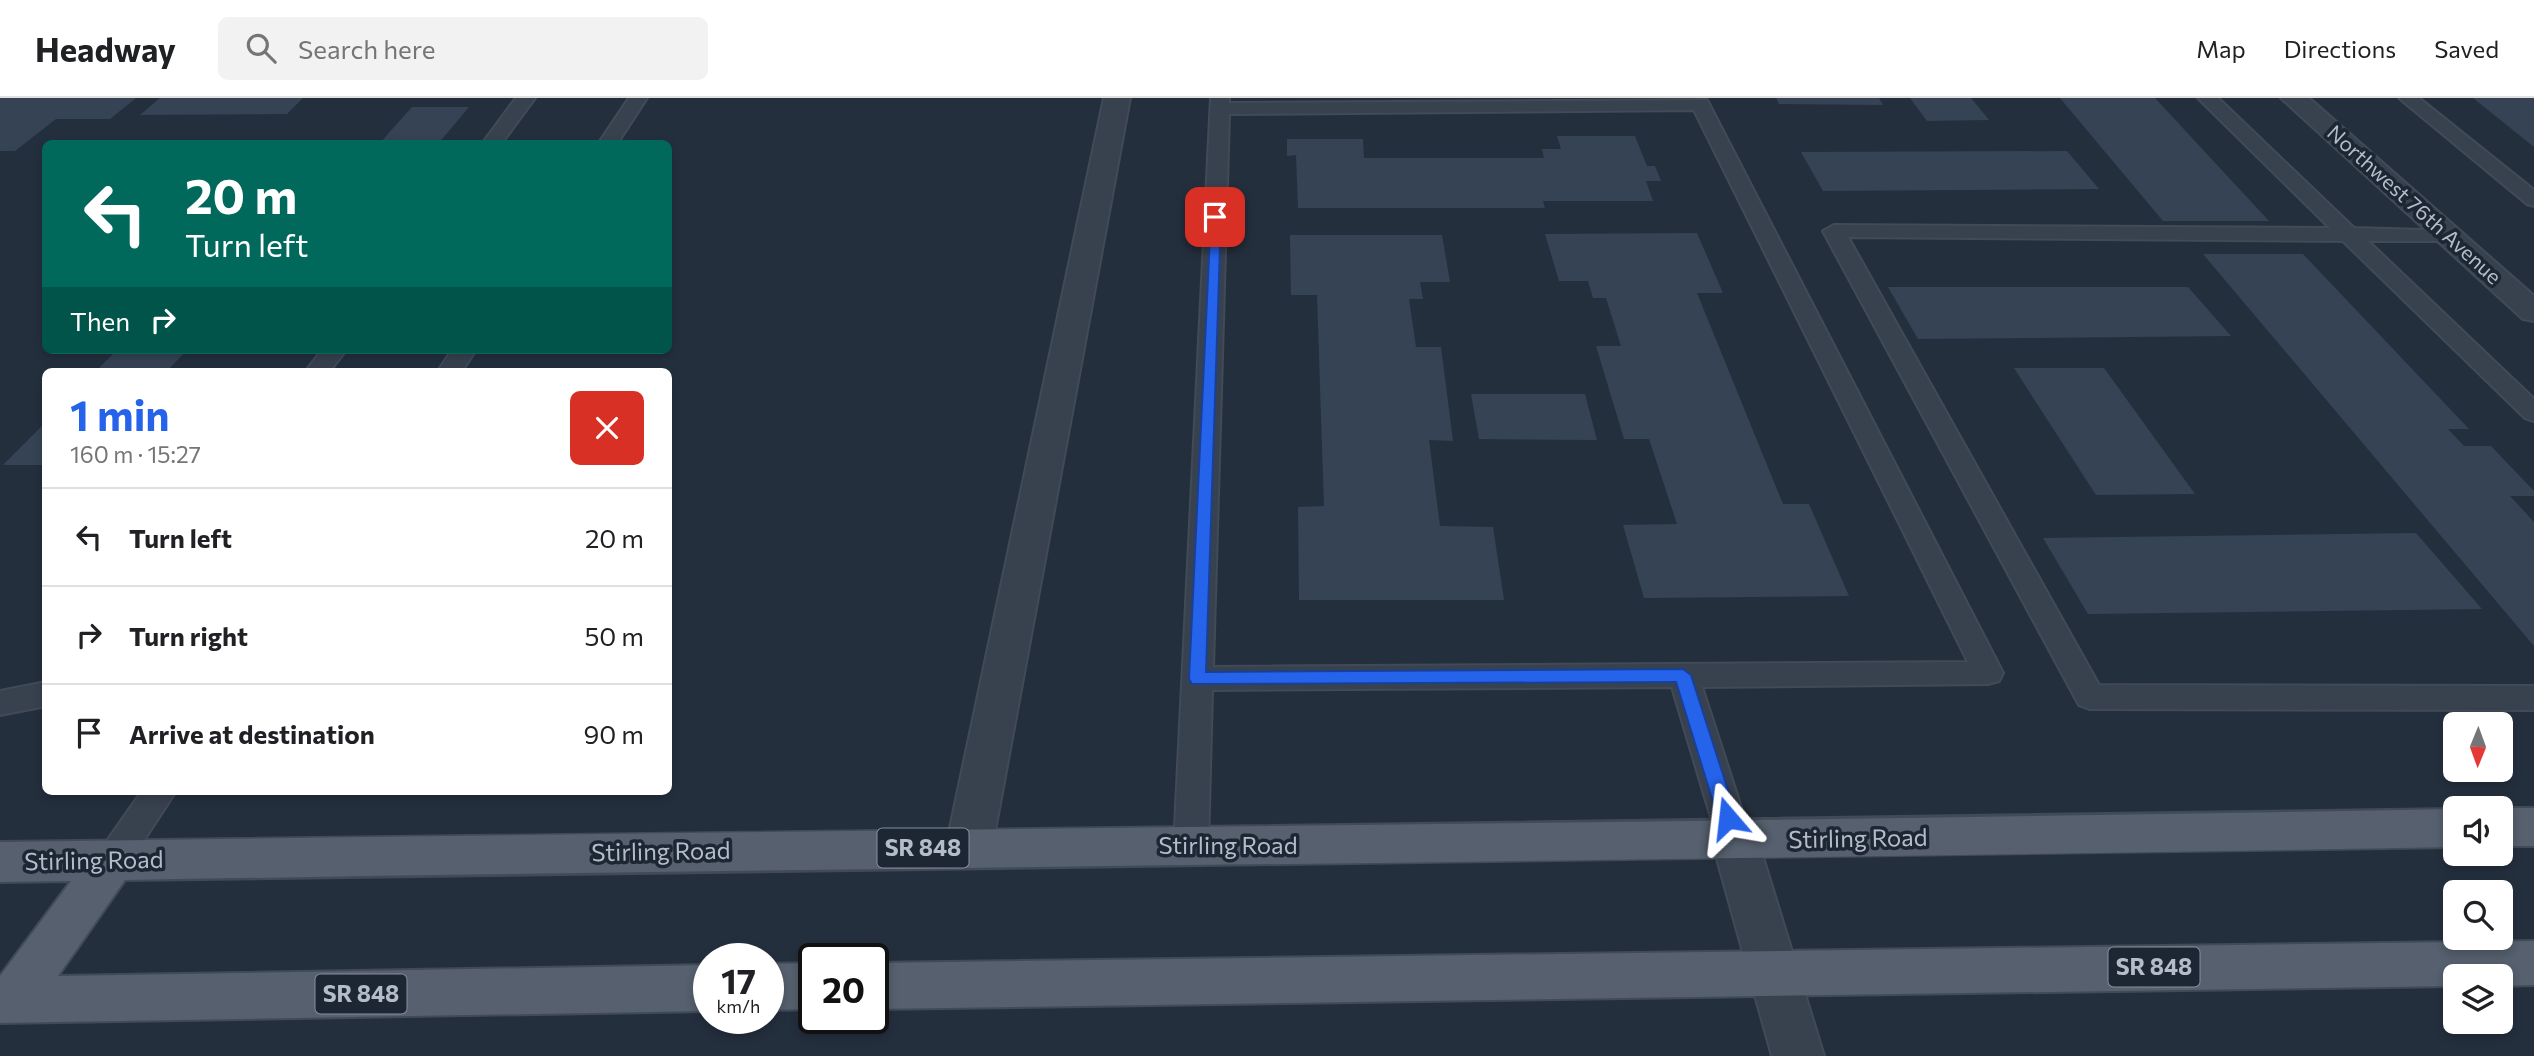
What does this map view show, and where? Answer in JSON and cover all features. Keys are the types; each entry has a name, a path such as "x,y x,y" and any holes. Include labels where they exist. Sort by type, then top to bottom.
{"main road":[{"path":"2513,827 2534,827"},
{"name":"Stirling Road","path":"0,862 969,847 1735,841 2443,828"},
{"path":"6,1000 112,861"},
{"name":"SR 848","path":"889,986 2534,963"},
{"name":"SR 848","path":"6,1000 693,988"}],"street":[{"path":"969,847 1118,98"},
{"name":"Northwest 76th Avenue","path":"2294,98 2534,312"},
{"path":"1735,841 1798,1056"}],"lane":[{"path":"494,140 526,98"},
{"path":"610,140 638,98"},
{"path":"2207,98 2534,413"},
{"path":"2408,98 2534,200"},
{"path":"1191,847 1220,103 1700,104 1988,673 1198,679"},
{"path":"2448,235 1834,231 2090,697 2534,698"},
{"path":"320,368 331,354"},
{"path":"1683,675 1735,841"},
{"path":"0,703 42,695"},
{"path":"112,861 157,795"}],"building":[{"path":"0,98 136,98 110,119 56,119 15,151 0,151"},
{"path":"160,98 303,98 287,114 140,115"},
{"path":"1776,98 1879,98 1883,105 1779,104"},
{"path":"1910,98 1971,98 1989,120 1927,121"},
{"path":"2060,98 2155,98 2269,221 2163,221"},
{"path":"2473,98 2534,98 2534,147"},
{"path":"412,107 469,107 441,140 383,140"},
{"path":"1557,136 1635,136 1647,166 1655,166 1661,181 1646,181 1653,201 1543,201 1545,208 1298,208 1296,155 1287,156 1287,139 1363,139 1364,158 1544,158 1542,149 1561,149"},
{"path":"2067,151 2099,189 1823,191 1801,152"},
{"path":"1697,233 1723,293 1697,293 1783,504 1809,504 1849,596 1644,598 1623,525 1677,524 1649,439 1624,439 1596,346 1621,346 1606,298 1593,298 1588,281 1559,281 1545,234"},
{"path":"1290,235 1442,235 1450,282 1420,282 1423,299 1409,299 1416,347 1441,347 1453,441 1429,440 1440,526 1493,527 1504,600 1299,600 1298,507 1324,506 1317,295 1291,295"},
{"path":"2203,254 2303,254 2469,429 2448,429 2464,446 2491,446 2534,491 2534,496 2510,496 2534,522 2534,646"},
{"path":"1888,287 2188,287 2231,336 1918,339"},
{"path":"113,354 183,354 170,368 99,368"},
{"path":"2014,368 2104,368 2195,494 2096,495"},
{"path":"1471,394 1585,394 1597,440 1479,439"},
{"path":"42,426 42,465 3,465"},
{"path":"2416,533 2482,609 2088,614 2043,538"}],"route":[{"path":"1215,217 1198,679 1683,675 1728,818"}]}
